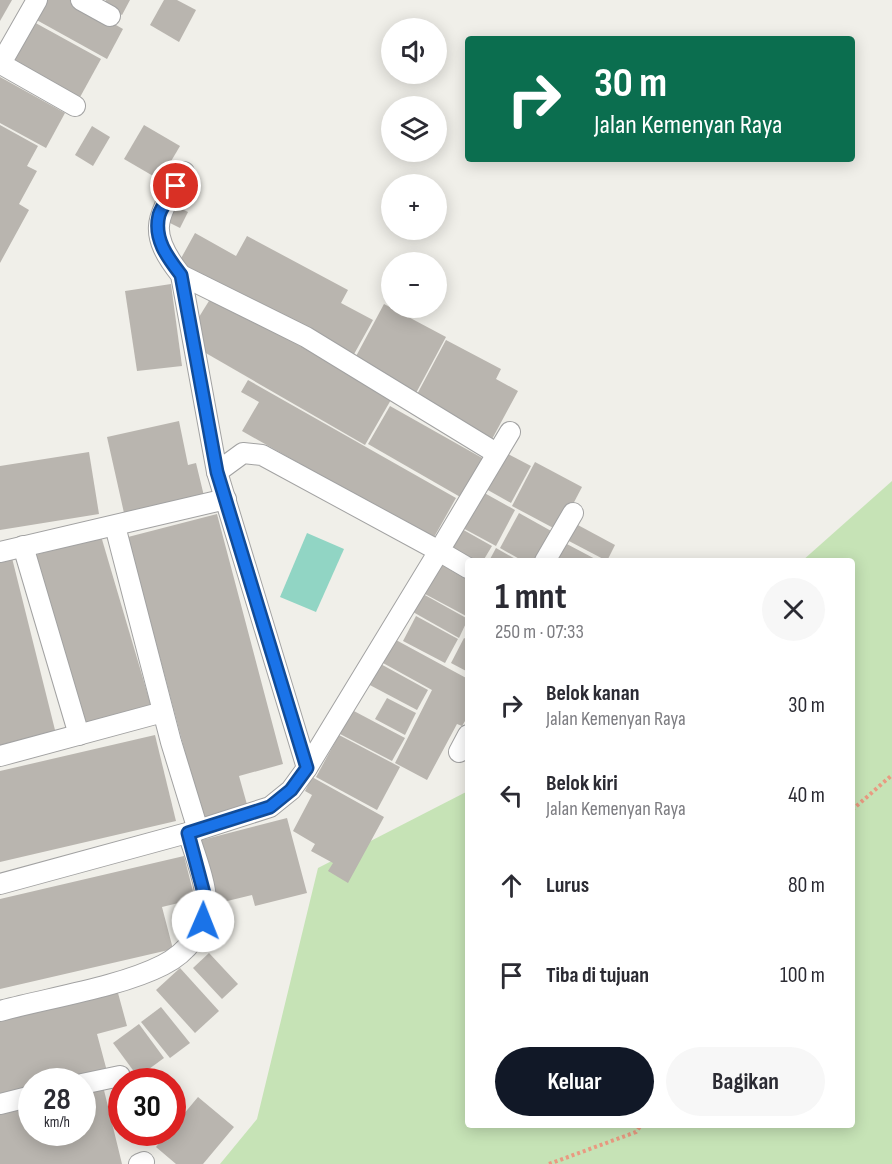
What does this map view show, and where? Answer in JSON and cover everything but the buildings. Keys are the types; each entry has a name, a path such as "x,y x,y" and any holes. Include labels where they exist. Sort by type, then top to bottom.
{"street":[{"path":"37,0 3,55 75,106"},
{"path":"81,0 110,16"},
{"path":"184,171 159,215 159,241 167,257 181,275 306,337 496,453"},
{"path":"181,275 217,472 307,768"},
{"path":"0,884 193,832 270,807 291,790 307,768 510,432"},
{"path":"217,472 243,453 262,454 465,566"},
{"path":"0,552 226,499"},
{"path":"547,558 573,513"},
{"path":"0,1011 106,984 165,964 193,941 203,921 206,901 193,832 115,526"},
{"path":"24,546 79,735"},
{"path":"0,756 163,712"},
{"path":"0,1104 18,1100"}],"path":[{"path":"855,807 892,775"},
{"path":"549,1164 636,1132 639,1128"}],"green space":[{"path":"892,481 892,1164 220,1164 257,1119 318,868 465,793 465,1128 855,1128 855,558 805,558"},
{"path":"307,533 344,549 316,612 280,597"}],"route":[{"path":"176,186 159,215 159,241 167,257 181,275 217,472 307,768 291,790 270,807 188,833 206,901 203,921"}]}
